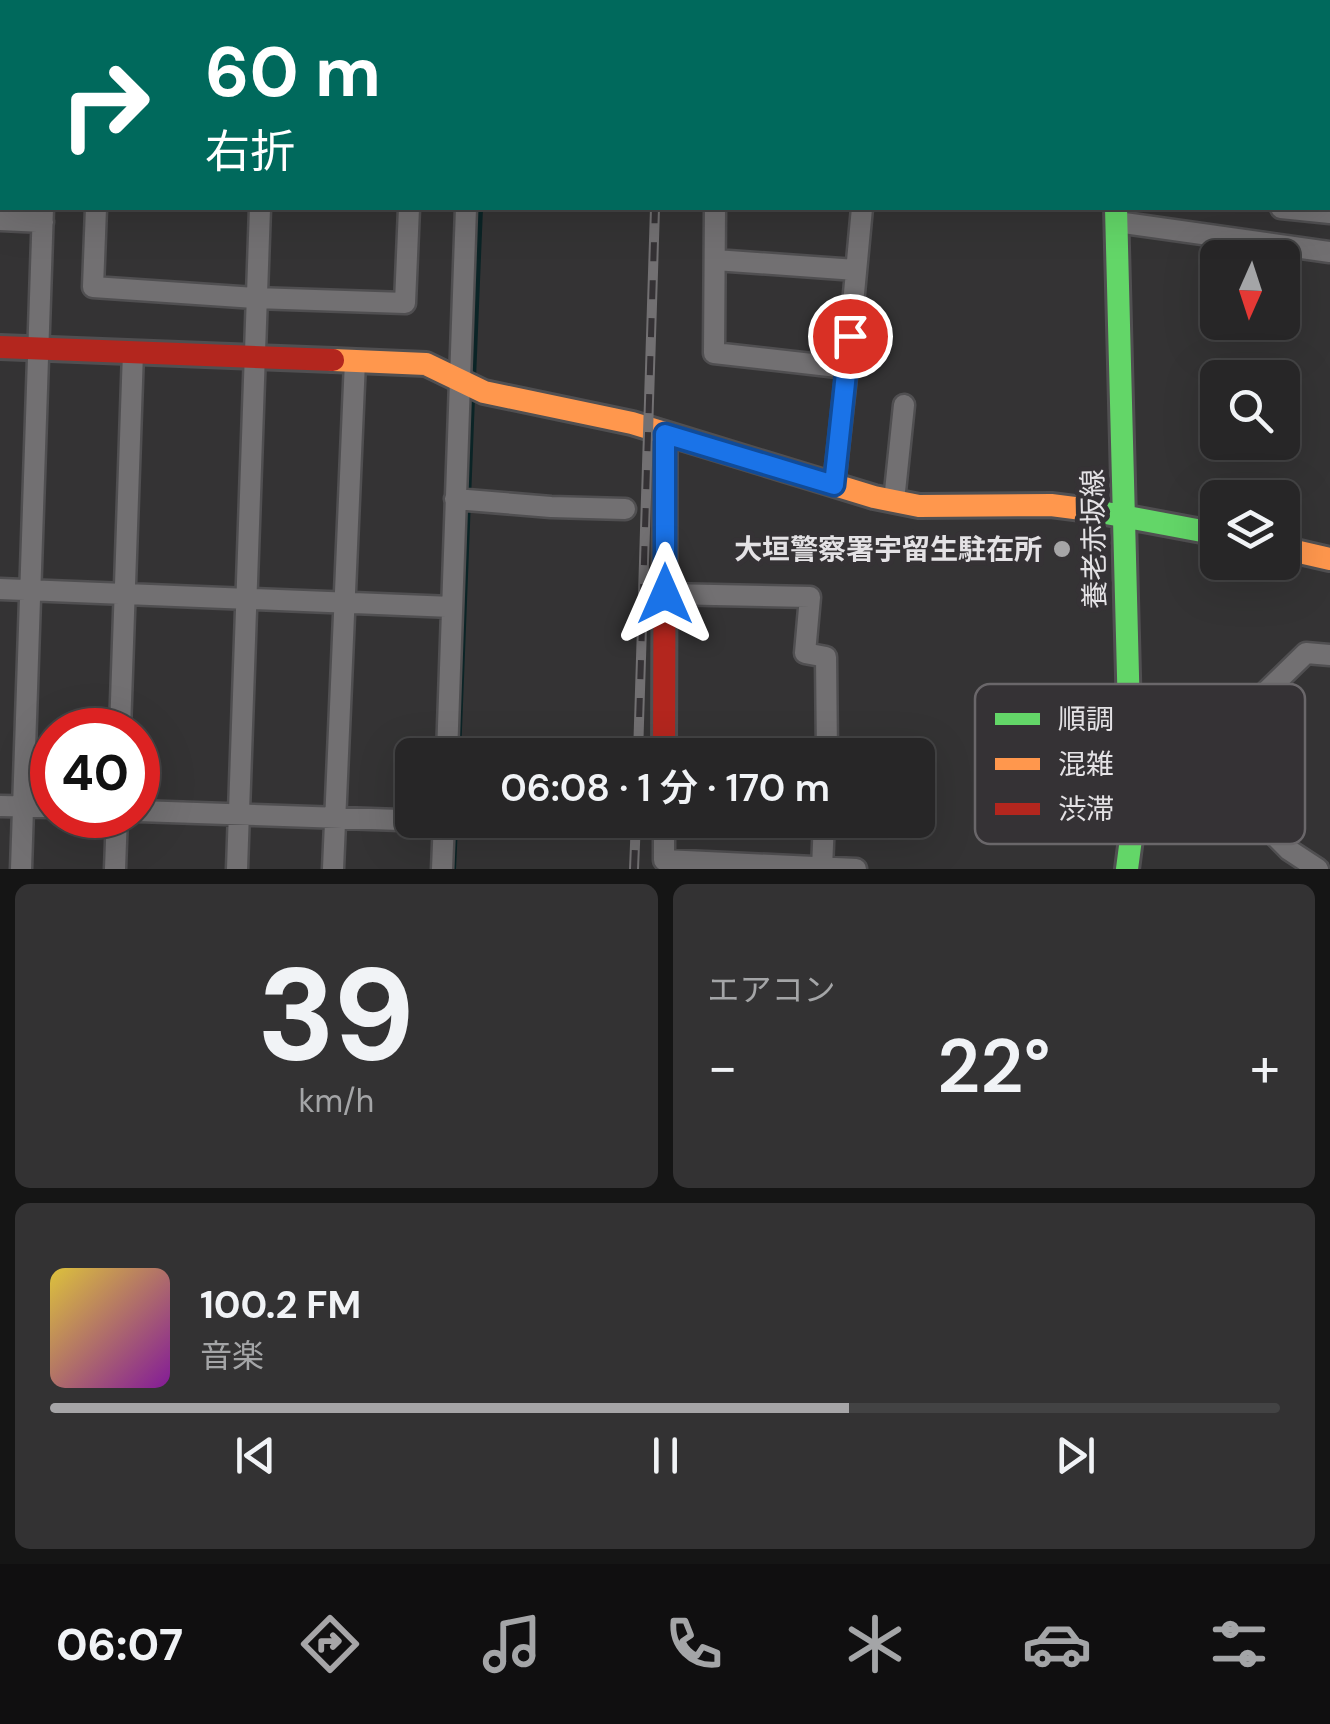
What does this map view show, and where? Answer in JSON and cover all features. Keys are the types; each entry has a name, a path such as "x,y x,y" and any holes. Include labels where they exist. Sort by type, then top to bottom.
{"street":[{"path":"96,210 93,287 405,303 409,210"},
{"path":"236,869 260,210"},
{"path":"447,738 452,607 464,499 468,385 466,210"},
{"path":"716,210 714,353 847,368"},
{"path":"834,485 862,210"},
{"path":"1182,230 1184,210"},
{"path":"1305,248 1318,210"},
{"path":"0,220 43,215 21,869"},
{"path":"1116,215 1182,230 1330,252"},
{"name":"養老赤坂線","path":"1116,215 1127,684"},
{"path":"715,260 856,270"},
{"path":"0,347 426,364 468,385 632,423 894,501 919,506 1051,505 1200,530"},
{"path":"121,708 133,352"},
{"path":"334,869 355,361"},
{"path":"894,501 904,405"},
{"path":"664,738 665,434"},
{"path":"464,499 626,509"},
{"path":"1300,552 1330,559"},
{"path":"0,589 452,607"},
{"path":"665,594 810,597 805,653 826,657 827,738"},
{"path":"1274,684 1306,653 1330,655"},
{"path":"0,806 30,806"},
{"path":"160,811 395,820"},
{"path":"115,869 116,838"},
{"path":"442,869 447,838"},
{"path":"664,838 664,865 856,869"},
{"path":"822,868 823,838"},
{"name":"養老赤坂線","path":"1127,869 1130,844"},
{"path":"1283,844 1318,869"}],"waterway":[{"path":"473,379 480,210"},
{"path":"459,738 472,397"},
{"path":"453,869 454,838"}],"railway":[{"path":"639,738 655,210"},
{"path":"634,869 635,838"}],"traffic: fast":[{"path":"1116,210 1128,684"},
{"path":"1090,510 1200,531"},
{"path":"1127,869 1130,844"}],"traffic: slow":[{"path":"333,360 426,364 484,392 632,423 874,497 919,506 1051,505 1090,510"},
{"path":"1300,552 1330,559"}],"traffic: jam":[{"path":"0,347 333,360"},
{"path":"664,738 665,434"}],"place":[{"name":"大垣警察署宇留生駐在所","path":"1062,549"}],"route":[{"path":"665,594 665,434 834,485 850,336"}]}
